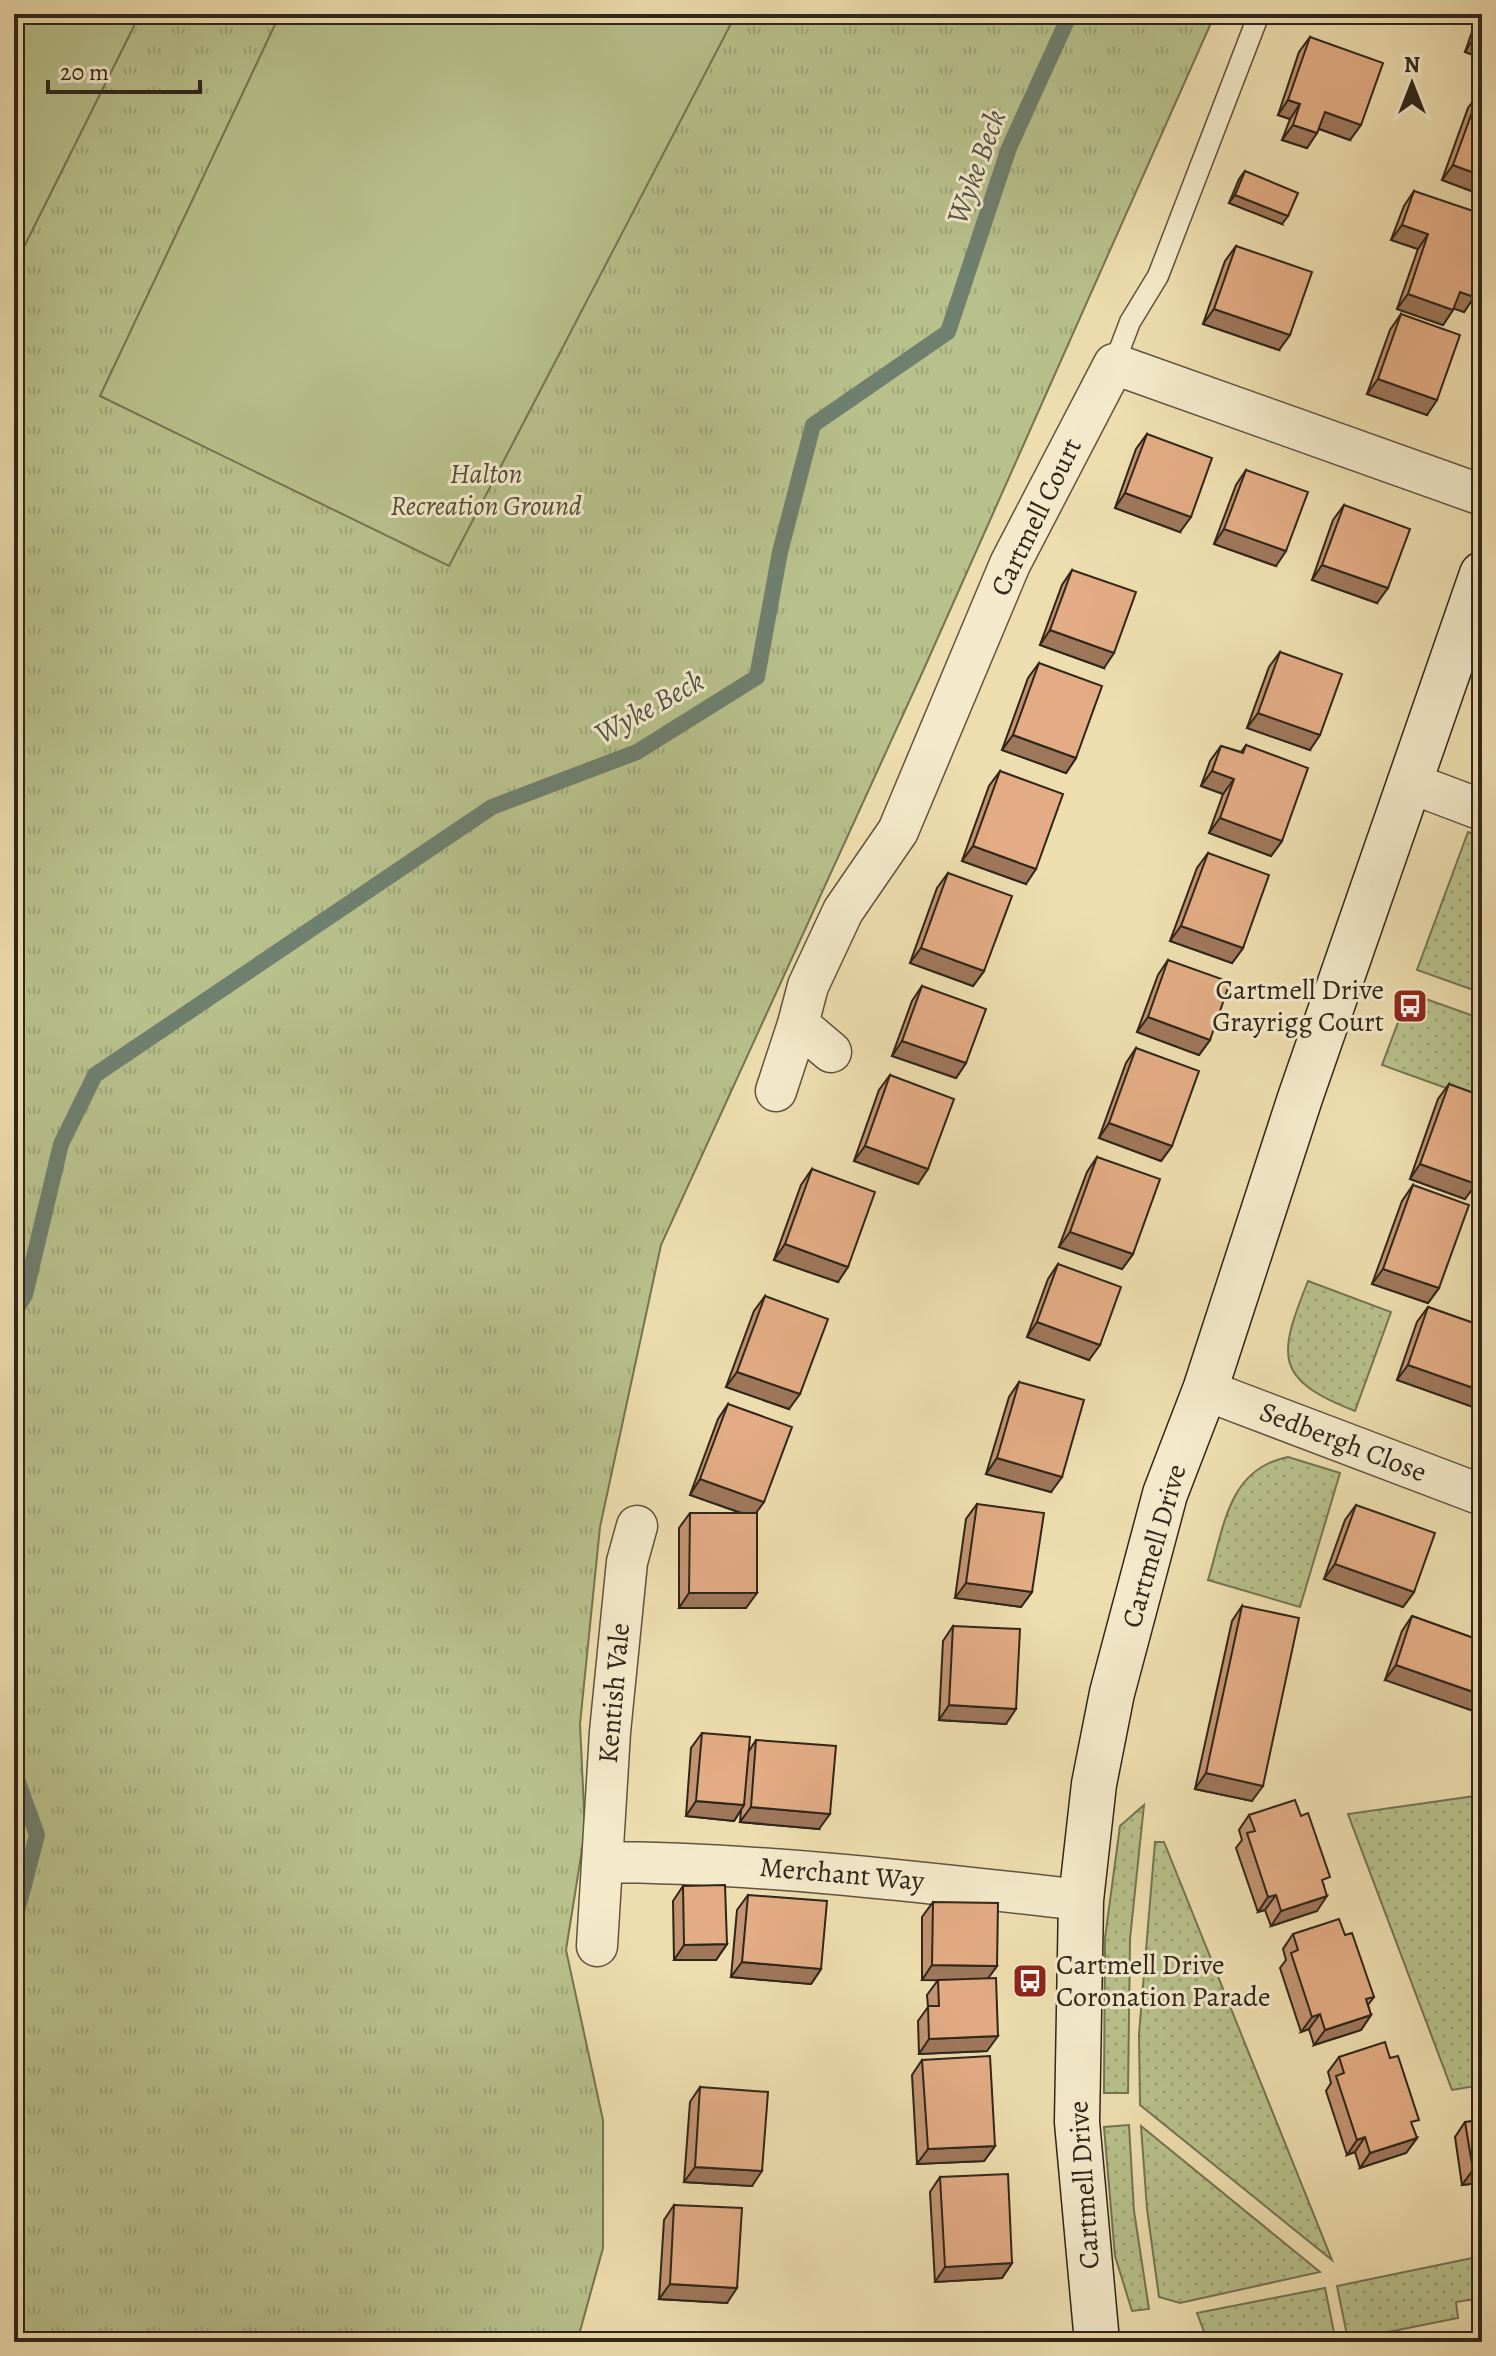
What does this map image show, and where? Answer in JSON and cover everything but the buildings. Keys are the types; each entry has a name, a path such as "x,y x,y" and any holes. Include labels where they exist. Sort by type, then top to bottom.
{"street":[{"path":"1114,364 1482,495"},
{"name":"Cartmell Court","path":"776,1091 808,986 843,911 898,831 1010,564 1114,364"},
{"name":"Cartmell Drive","path":"1097,2342 1077,2122 1081,1900 1094,1784 1112,1693 1165,1494 1205,1390 1408,782 1482,574"},
{"path":"1408,782 1482,810"},
{"path":"798,1024 831,1052"},
{"name":"Sedbergh Close","path":"1205,1390 1482,1495"},
{"name":"Kentish Vale","path":"597,1946 610,1732 627,1562 637,1526"},
{"name":"Merchant Way","path":"602,1862 706,1863 856,1874 1081,1900"}],"lane":[{"path":"1114,364 1130,322 1158,276 1259,14"}],"green space":[{"name":"Halton Recreation Ground","path":"14,14 1215,14 923,671 661,1245 600,1527 580,1724 585,1831 566,1950 603,2120 603,2248 577,2342 14,2342"},
{"path":"14,14 140,14 14,267"},
{"path":"280,14 736,14 449,566 100,396"},
{"path":"1468,832 1482,837 1482,993 1417,970"},
{"path":"1409,993 1482,1019 1482,1101 1382,1065"},
{"path":"1308,1281 1391,1312 1355,1411 1309,1388 1296,1376 1290,1362 1288,1347 1291,1328"},
{"path":"1288,1457 1340,1473 1300,1607 1208,1580 1224,1522 1240,1488 1252,1474"},
{"path":"1482,1795 1482,2085 1452,2090 1348,1814"},
{"path":"1144,1805 1130,1939 1128,2093 1104,2093 1105,1938 1120,1826"},
{"path":"1155,1842 1164,1842 1332,2260 1140,2105 1139,2034"},
{"path":"1129,2125 1134,2211 1149,2309 1132,2311 1115,2256 1104,2127"},
{"path":"1141,2126 1320,2272 1180,2303 1159,2297 1147,2209"},
{"path":"1482,2256 1482,2298 1456,2302 1458,2318 1348,2340 1337,2286"},
{"path":"1325,2288 1336,2342 1208,2342 1197,2313"}],"waterway":[{"name":"Wyke Beck","path":"14,1313 25,1295 61,1144 95,1075 492,807 637,752 757,677 780,552 813,425 948,332 1009,148 1070,14"},
{"name":"Wyke Beck","path":"14,1771 37,1835 14,1923"}],"place":[{"name":"Cartmell Drive Grayrigg Court","path":"1410,1006"},
{"name":"Cartmell Drive Coronation Parade","path":"1030,1981"}]}
